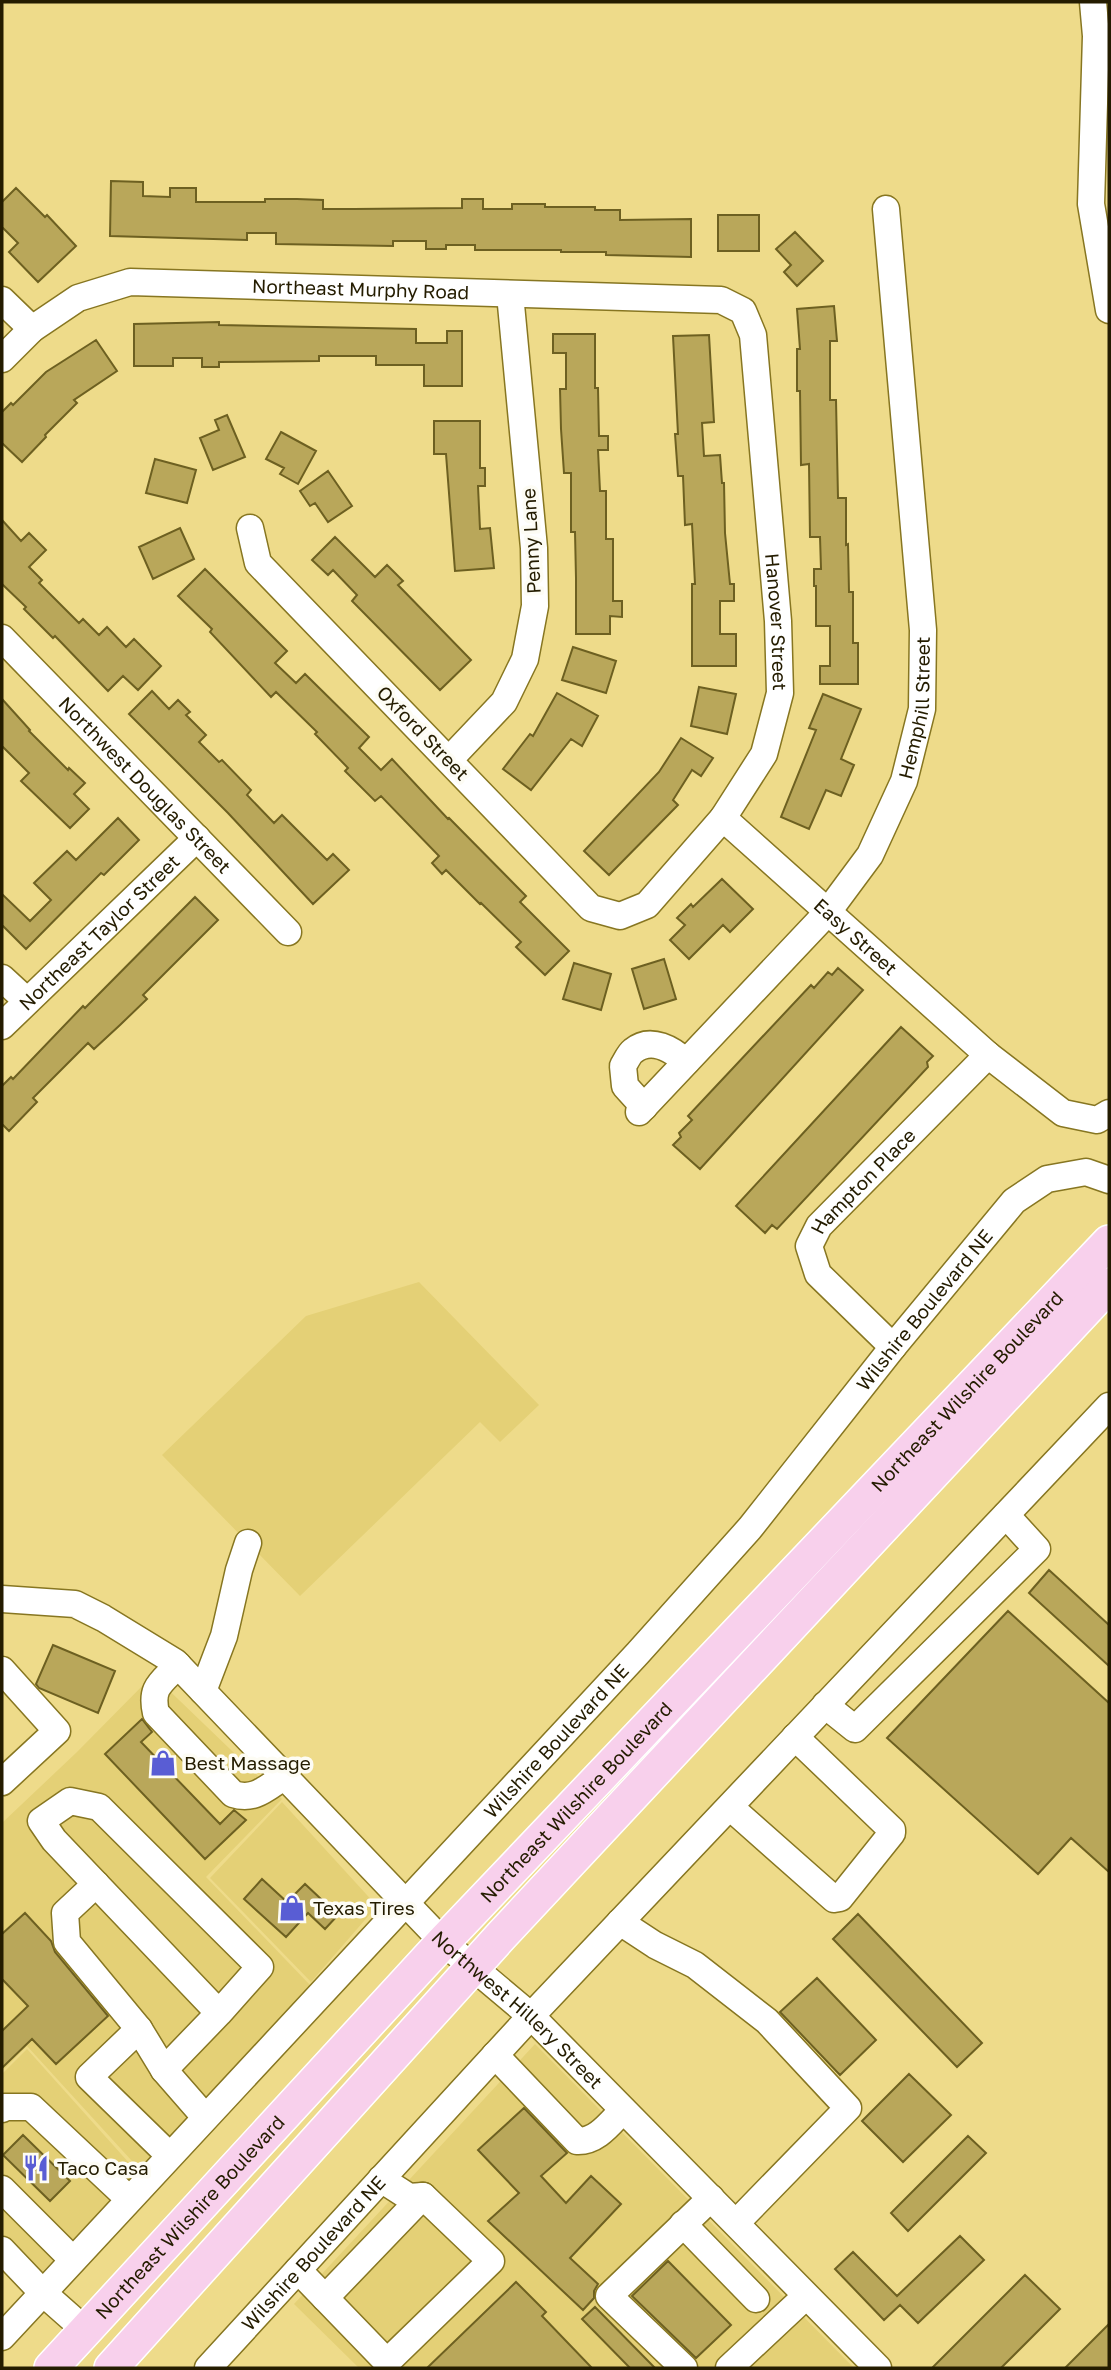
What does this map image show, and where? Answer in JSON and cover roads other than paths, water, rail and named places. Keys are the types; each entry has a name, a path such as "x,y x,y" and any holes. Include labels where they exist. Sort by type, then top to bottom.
{"main road":[{"name":"Northeast Wilshire Boulevard","path":"51,2368 443,1942 1106,1246"},
{"name":"Northeast Wilshire Boulevard","path":"123,2364 472,1967 1109,1285"}],"street":[{"path":"1094,2 1096,36 1091,204 1109,310"},
{"name":"Hemphill Street","path":"686,1062 672,1049 650,1044 634,1050 623,1066 625,1087 641,1110 827,913 870,855 904,781 922,709 923,630 886,209"},
{"name":"Northeast Murphy Road","path":"2,359 32,329 78,298 130,282 721,300 743,311"},
{"name":"Penny Lane","path":"449,760 503,702 525,659 535,606 534,548 510,294"},
{"path":"2,300 32,329"},
{"name":"Hanover Street","path":"620,916 647,905 723,818 764,754 780,692 778,621 753,335 743,311"},
{"name":"Oxford Street","path":"250,528 258,563 591,908 620,916"},
{"name":"Northwest Douglas Street","path":"2,638 288,932"},
{"name":"Easy Street","path":"723,818 988,1055 1063,1114 1097,1120 1109,1113"},
{"name":"Northeast Taylor Street","path":"2,1026 197,838"},
{"path":"2,978 27,1002"},
{"name":"Hampton Place","path":"893,1347 818,1274 809,1246 819,1226 988,1055"},
{"name":"Wilshire Boulevard NE","path":"2,2337 638,1653 750,1528 893,1347 1014,1201 1047,1180 1086,1171 1109,1180"},
{"name":"Wilshire Boulevard NE","path":"208,2368 531,2016 1109,1406"},
{"path":"825,1705 855,1729 1037,1549 1006,1515"},
{"path":"203,1691 224,1636 248,1543"},
{"path":"931,1594 960,1625"},
{"name":"Northwest Hillery Street","path":"2,1599 75,1604 103,1618 178,1665 443,1942 531,2016 878,2368"},
{"path":"876,1652 904,1680"},
{"path":"178,1665 155,1690 153,1697 156,1713 233,1794 253,1797 285,1776"},
{"path":"2,1670 57,1731 2,1782"},
{"path":"730,1807 834,1899 840,1898 892,1830 795,1737"},
{"path":"164,2070 219,2013 260,1967 99,1807 69,1801 41,1821 54,1840 219,2013"},
{"path":"96,1884 65,1913 66,1942 139,2029 164,2070 205,2117"},
{"path":"620,1922 655,1945 695,1965 767,2021 848,2108 736,2223"},
{"path":"139,2029 89,2077 169,2155"},
{"path":"495,2055 577,2141 588,2141 596,2136 624,2110"},
{"path":"2,2109 31,2108 129,2199"},
{"path":"298,2270 387,2362 491,2261 422,2196 409,2197 381,2179"},
{"path":"2,2189 72,2259"},
{"path":"326,2298 422,2196"},
{"path":"684,2368 609,2297 711,2197"},
{"path":"683,2224 756,2299"},
{"path":"2,2250 42,2292 85,2330"},
{"path":"729,2368 806,2295"}],"place":[{"name":"Best Massage","path":"163,1763"},
{"name":"Texas Tires","path":"292,1908"},
{"name":"Taco Casa","path":"36,2168"}]}
